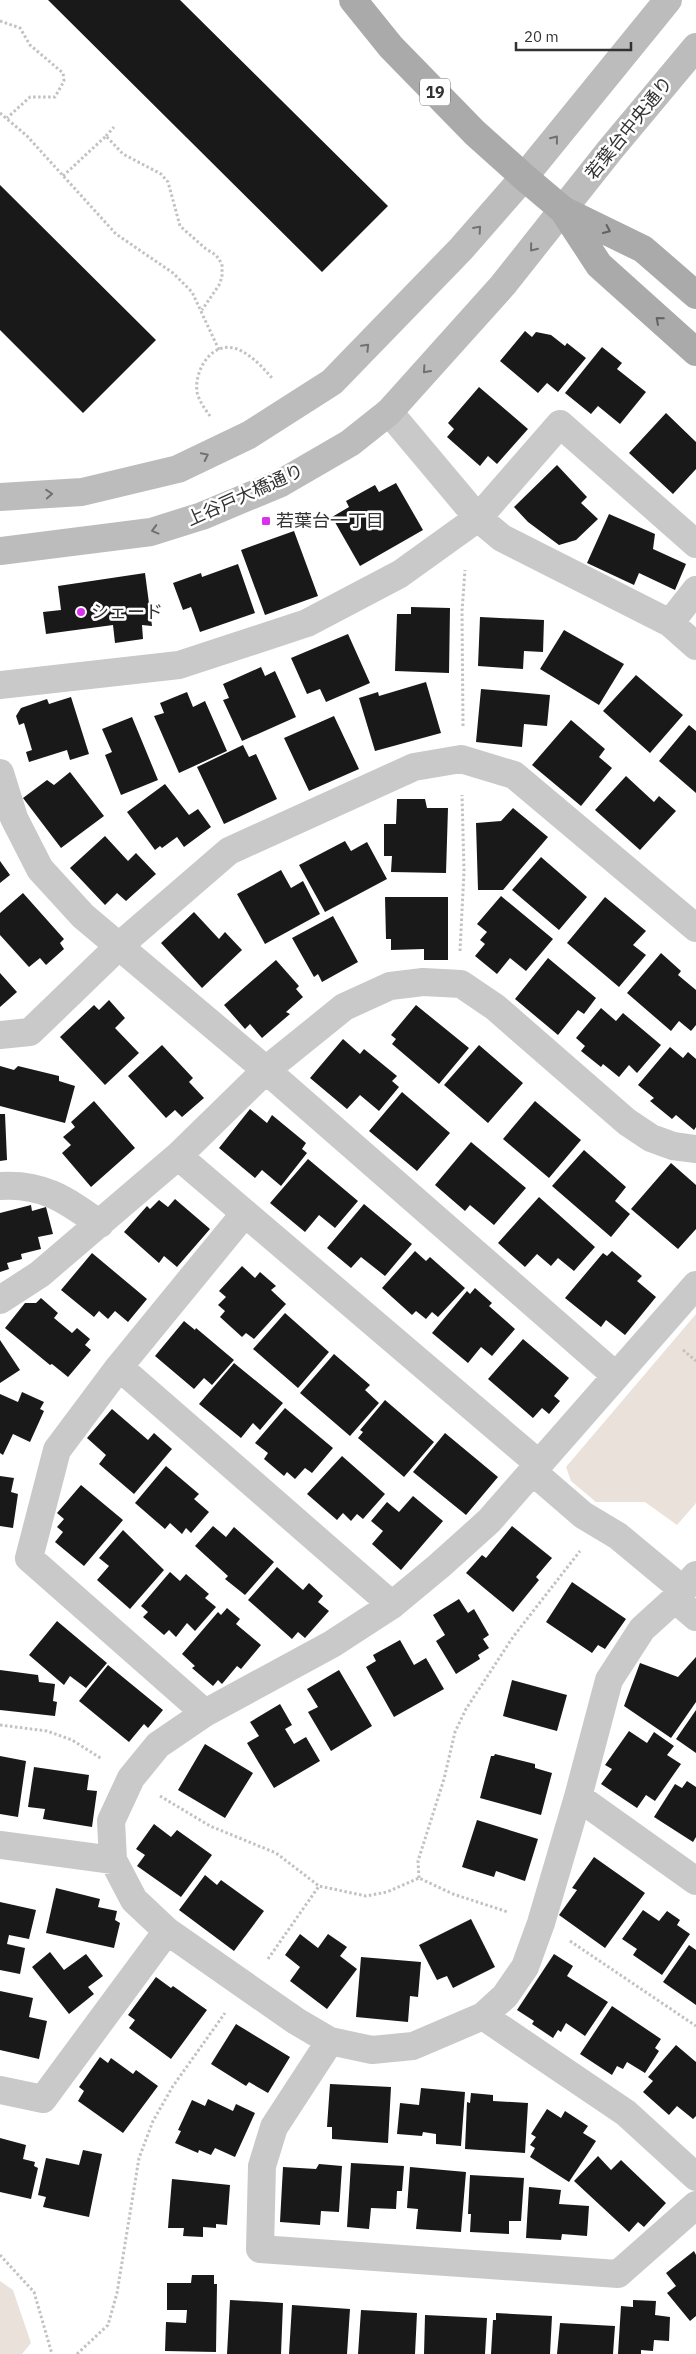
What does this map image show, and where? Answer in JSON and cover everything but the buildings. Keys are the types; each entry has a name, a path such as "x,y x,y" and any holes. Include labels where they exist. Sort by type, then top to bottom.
{"main road":[{"name":"19","path":"353,0 391,47 475,133 524,177 563,210 643,249 696,295"},
{"name":"19","path":"563,210 600,265 696,352"}],"street":[{"path":"0,497 82,492 178,469 249,435 332,382 461,249 524,177 668,0"},
{"name":"若葉台中央通り","path":"563,210 696,47"},
{"name":"上谷戸大橋通り","path":"0,551 151,532 202,516 281,483 350,443 388,412 503,285 563,210"},
{"path":"388,412 478,518 502,538 670,623 696,646"},
{"path":"0,685 179,665 307,623 400,574 478,518 560,424 696,544"},
{"path":"670,623 696,590"},
{"path":"0,1035 30,1032 119,946 229,851 414,767 461,759 514,775 696,928"},
{"path":"0,773 14,818 40,869 83,916 266,1070 616,1375"},
{"path":"0,1300 40,1274 100,1224 178,1156 266,1070 344,1007 390,986 423,982 461,984 495,1007 627,1122 651,1138 673,1146 696,1149"},
{"path":"178,1156 535,1468 583,1515 618,1536 685,1588 696,1617"},
{"path":"0,1186 20,1185 62,1197 100,1224"},
{"path":"204,1713 29,1558 57,1450 119,1367 246,1214"},
{"path":"685,1588 642,1629 609,1680 578,1797 541,1923 525,1967 505,1996 483,2016 413,2046 372,2050 330,2041 245,1986 167,1931 134,1900 113,1860 111,1821 131,1778 158,1745 204,1713 332,1644 392,1605 489,1522 696,1285"},
{"path":"119,1367 392,1605"},
{"path":"578,1797 696,1881"},
{"path":"0,1845 113,1860"},
{"path":"0,2090 43,2099 167,1931"},
{"path":"483,2016 626,2113 696,2177"},
{"path":"330,2041 274,2126 262,2166 260,2249 618,2274 696,2205"}],"path":[{"path":"0,22 20,28 30,45 63,73 64,81 55,97 30,97 6,118"},
{"path":"0,113 63,176 116,234 173,273 192,292 219,350"},
{"path":"63,176 114,127"},
{"path":"106,136 123,154 161,174 168,182 180,226 206,249 216,255 222,264 222,277 219,285 202,310"},
{"path":"210,416 198,393 197,377 210,356 219,350 236,349 248,355 275,381"},
{"path":"463,729 464,580"},
{"path":"461,759 464,871 461,984"},
{"path":"419,1878 418,1861 444,1779 455,1732 466,1709 513,1637 600,1525"},
{"path":"0,1726 47,1731 72,1740 210,1826 276,1853 319,1886 366,1896 387,1892 419,1878 453,1894 541,1923 616,1970 696,2026"},
{"path":"77,2354 108,2325 117,2293 139,2158 154,2121 173,2086 245,1986 263,1966 319,1886"},
{"path":"0,2255 34,2292 52,2354"}],"shaded area":[{"path":"696,1314 696,1503 677,1525 645,1502 596,1502 571,1481 566,1467"},
{"path":"0,2281 13,2290 31,2343 22,2354 0,2354"}],"place":[{"name":"若葉台一丁目","path":"266,521"},
{"name":"シェード","path":"81,612"}]}
